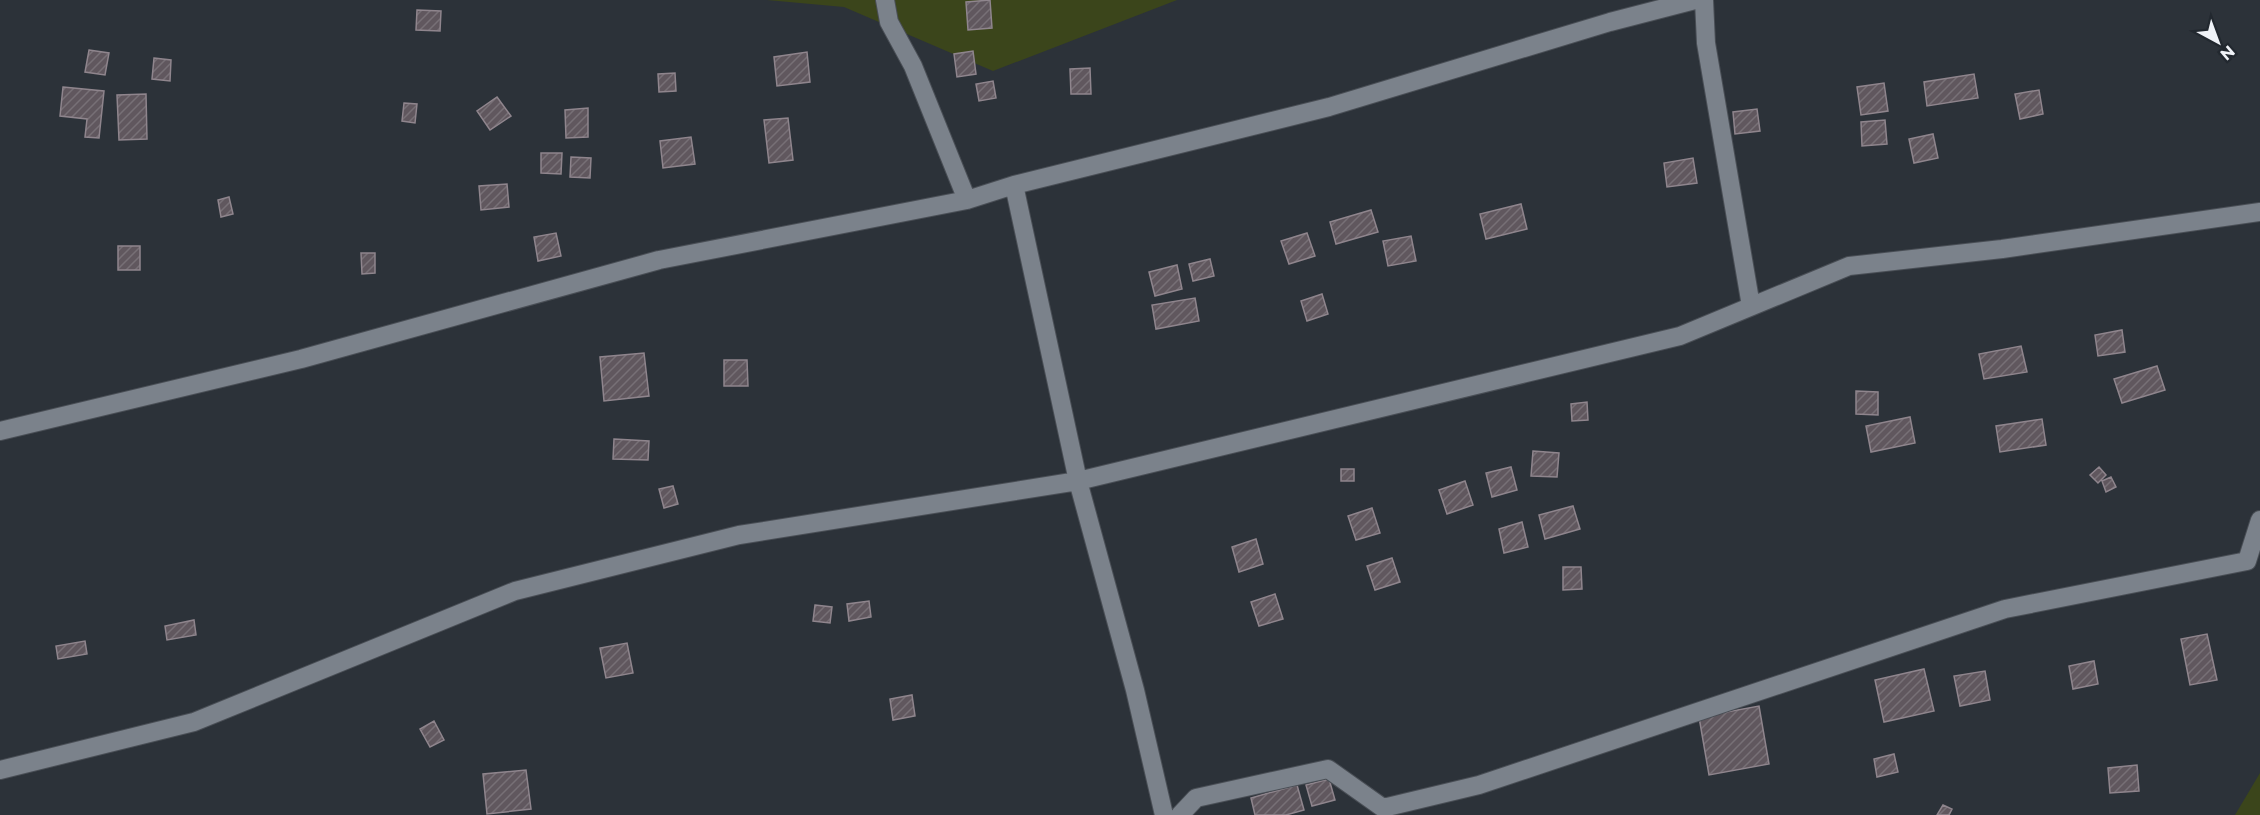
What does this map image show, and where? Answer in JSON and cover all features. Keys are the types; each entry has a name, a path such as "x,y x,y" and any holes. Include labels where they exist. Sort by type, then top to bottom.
{"street":[{"path":"885,0 889,22 913,66 967,200"},
{"path":"0,432 301,359 659,260 967,200 1014,185 1329,107 1610,22 1695,0"},
{"path":"1704,0 1706,43 1751,306"},
{"path":"1014,185 1078,481 1135,690 1164,815"},
{"path":"0,770 194,722 515,591 739,535 1078,481 1680,336 1849,266 2014,248 2260,212"},
{"path":"1180,815 1196,798 1328,769 1383,808 1479,785 2005,609 2247,561 2260,520"}],"green space":[{"path":"767,0 1177,0 993,71 844,7"},
{"path":"2260,773 2260,815 2235,815"}],"building":[{"path":"990,0 992,28 968,30 966,2"},
{"path":"417,10 441,11 440,31 416,30"},
{"path":"89,50 109,53 105,75 85,72"},
{"path":"973,51 976,74 957,77 954,54"},
{"path":"807,52 810,82 777,86 774,57"},
{"path":"154,58 171,60 170,81 152,79"},
{"path":"1090,68 1091,94 1071,94 1070,69"},
{"path":"675,73 676,91 659,92 658,74"},
{"path":"1974,74 1978,98 1927,106 1924,82"},
{"path":"993,81 996,98 979,101 976,84"},
{"path":"1884,83 1888,111 1861,115 1857,87"},
{"path":"63,87 104,91 99,138 85,137 87,119 60,116"},
{"path":"2039,90 2043,114 2020,119 2015,94"},
{"path":"146,94 147,139 119,140 117,95"},
{"path":"497,97 511,116 490,130 477,111"},
{"path":"404,103 417,104 415,123 402,121"},
{"path":"588,108 588,137 566,138 565,110"},
{"path":"1757,109 1760,131 1735,134 1733,112"},
{"path":"788,118 793,160 769,163 764,120"},
{"path":"1885,120 1887,144 1862,146 1861,122"},
{"path":"1933,134 1938,158 1914,163 1909,139"},
{"path":"691,137 695,164 663,168 660,141"},
{"path":"541,153 562,153 561,174 541,173"},
{"path":"571,157 591,158 590,178 570,177"},
{"path":"1693,158 1697,183 1667,187 1664,163"},
{"path":"507,184 509,207 481,210 479,186"},
{"path":"229,197 233,214 221,217 218,200"},
{"path":"1521,204 1527,229 1486,239 1480,214"},
{"path":"1371,210 1378,232 1336,244 1330,222"},
{"path":"556,233 561,256 538,261 534,237"},
{"path":"1307,233 1315,256 1289,264 1281,241"},
{"path":"1411,236 1416,261 1388,266 1383,241"},
{"path":"118,246 140,246 140,270 118,270"},
{"path":"361,253 375,253 375,273 362,274"},
{"path":"1210,259 1214,276 1193,281 1189,264"},
{"path":"1177,265 1182,289 1155,296 1149,272"},
{"path":"1322,294 1328,314 1307,321 1301,301"},
{"path":"1195,298 1199,321 1156,329 1152,305"},
{"path":"2122,330 2125,352 2098,356 2095,335"},
{"path":"2021,346 2027,372 1984,379 1979,354"},
{"path":"644,353 649,396 604,401 600,357"},
{"path":"724,360 747,360 748,386 724,386"},
{"path":"2157,366 2165,390 2122,403 2114,379"},
{"path":"1856,391 1878,392 1878,415 1856,414"},
{"path":"1587,402 1588,420 1572,421 1571,404"},
{"path":"1910,417 1915,443 1871,452 1866,426"},
{"path":"2042,419 2046,445 2000,452 1996,426"},
{"path":"614,439 649,441 648,460 613,459"},
{"path":"1533,451 1559,453 1557,477 1531,476"},
{"path":"1511,467 1517,490 1492,497 1486,473"},
{"path":"2099,467 2106,475 2098,483 2090,475"},
{"path":"1341,469 1354,469 1354,481 1341,481"},
{"path":"2111,477 2116,487 2106,492 2102,481"},
{"path":"1465,481 1473,505 1447,514 1439,490"},
{"path":"673,486 678,504 664,508 659,489"},
{"path":"1573,506 1580,529 1545,539 1539,515"},
{"path":"1372,508 1380,533 1356,540 1348,516"},
{"path":"1522,522 1528,547 1504,553 1499,529"},
{"path":"1256,539 1263,564 1239,572 1232,547"},
{"path":"1392,558 1400,582 1375,590 1367,566"},
{"path":"1563,567 1581,567 1582,589 1563,590"},
{"path":"1275,594 1283,619 1259,626 1251,602"},
{"path":"869,601 871,617 849,621 847,604"},
{"path":"815,605 832,607 830,623 813,621"},
{"path":"194,620 196,635 167,640 165,626"},
{"path":"2207,634 2217,680 2190,685 2181,639"},
{"path":"85,641 87,654 58,659 56,646"},
{"path":"627,643 633,673 606,678 600,648"},
{"path":"2094,661 2098,684 2073,689 2069,666"},
{"path":"1924,669 1934,711 1884,722 1875,680"},
{"path":"1985,671 1990,700 1960,706 1954,676"},
{"path":"912,695 915,716 893,720 890,699"},
{"path":"1759,706 1769,764 1709,775 1699,717"},
{"path":"434,721 444,740 430,747 420,729"},
{"path":"1894,754 1898,772 1877,777 1874,759"},
{"path":"2137,765 2139,791 2110,793 2108,768"},
{"path":"526,770 531,809 487,814 483,774"},
{"path":"1329,779 1335,800 1312,806 1306,785"},
{"path":"1297,785 1304,810 1286,815 1255,815 1251,798"},
{"path":"1943,805 1952,809 1949,815 1937,815"}]}
